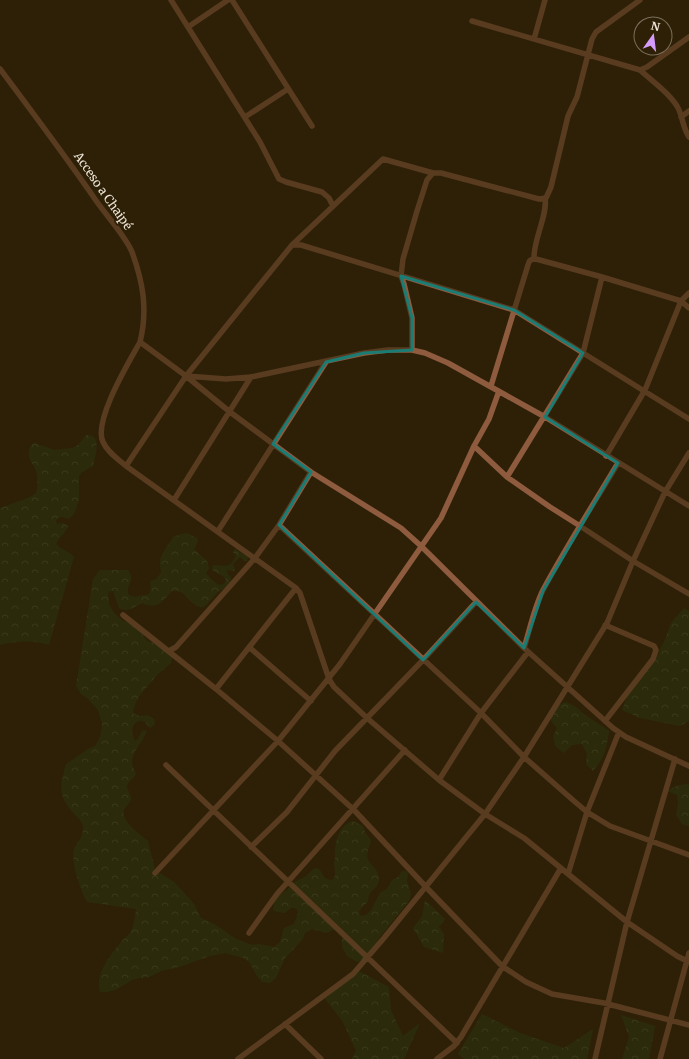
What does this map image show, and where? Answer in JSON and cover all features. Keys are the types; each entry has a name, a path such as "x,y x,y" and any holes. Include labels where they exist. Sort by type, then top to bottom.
{"street":[{"path":"171,0 245,117 279,179 322,192 329,198 332,206"},
{"path":"188,27 228,0"},
{"path":"232,0 312,126"},
{"path":"534,39 544,0"},
{"path":"534,259 535,247 545,205 545,198 550,187 568,116 577,97 592,38 596,32 637,1"},
{"path":"472,21 640,70 674,101 680,110 685,131 689,137"},
{"path":"640,70 647,68 689,37"},
{"name":"Acceso a Chaipé","path":"0,69 52,138 132,251 140,280 145,308 143,330 140,342 104,413 101,429 102,440 108,451 126,466 296,588"},
{"path":"245,117 288,89"},
{"path":"681,117 689,111"},
{"path":"126,466 186,376 292,245 383,159 538,199 545,198"},
{"path":"412,350 412,318 401,276 403,259 427,180 433,173"},
{"path":"292,245 301,245 514,310 645,390 689,419"},
{"path":"492,386 529,261 534,259 602,277 682,301 689,308"},
{"path":"507,477 583,353 602,277"},
{"path":"606,456 645,390 682,301 689,293"},
{"path":"140,342 186,376 230,412 311,472 401,528 526,650 619,732 626,737 689,766"},
{"path":"186,376 226,379 251,377 364,353 388,350 412,350 425,353 492,386 689,506"},
{"path":"218,531 326,362"},
{"path":"174,500 251,377"},
{"path":"155,872 278,741 329,679 441,518 474,446 489,419 499,391"},
{"path":"474,446 507,477 550,507 633,561 689,594"},
{"path":"238,1059 353,974 368,958 485,814 524,757 605,625 665,492 689,453"},
{"path":"439,780 481,714 526,650 535,613 543,591 618,463"},
{"path":"169,651 176,647 254,558 279,525 311,472"},
{"path":"279,525 481,714 554,785 587,812 610,826 689,855"},
{"path":"216,689 296,588 300,593 329,679 334,687 367,718 439,780 485,814 524,838 627,922 688,962"},
{"path":"251,847 286,812 335,752 476,602"},
{"path":"123,615 216,689 278,741 354,810 502,966 526,982 552,994 607,1004 689,1025"},
{"path":"605,625 654,646 656,650 653,659 605,721"},
{"path":"249,648 311,701"},
{"path":"568,874 587,812 619,732"},
{"path":"249,933 277,894 354,810 405,750"},
{"path":"594,1059 627,922 675,759"},
{"path":"166,765 457,1043"},
{"path":"438,1059 457,1043 561,868"},
{"path":"660,1059 688,962 689,953"},
{"path":"285,1024 321,1059"}],"highlighted area":[{"path":"401,276 514,310 583,353 545,417 618,463 543,591 524,648 476,602 423,660 279,525 311,472 273,444 326,362 364,353 412,350 412,318"}],"green space":[{"path":"86,435 95,438 97,446 93,466 82,472 79,476 79,500 74,514 69,519 62,517 58,518 56,521 57,524 63,523 68,526 56,544 74,557 49,645 37,642 24,642 0,645 0,508 28,498 36,493 37,474 35,467 30,461 29,455 29,451 34,443 55,450 72,448 78,445"},
{"path":"187,533 197,538 198,541 194,549 207,561 209,568 206,573 218,585 224,584 226,580 224,577 212,570 213,565 229,565 236,556 233,552 235,549 248,557 247,561 245,561 240,557 233,564 234,571 227,570 231,578 229,583 204,607 195,605 185,595 177,591 172,591 159,604 152,606 142,603 131,609 125,610 119,608 113,591 108,593 109,604 114,613 122,620 133,625 147,641 164,645 173,654 171,663 158,674 140,695 133,710 134,714 152,717 155,724 151,728 145,722 141,721 135,723 133,726 132,734 135,741 138,739 142,731 147,730 134,754 132,764 136,775 128,783 127,787 131,799 124,810 125,819 128,823 148,841 155,870 179,887 194,904 201,918 216,925 236,939 252,945 259,944 274,947 280,942 284,928 294,924 298,913 297,909 294,908 289,909 285,913 273,910 275,899 287,890 293,883 305,877 313,869 317,868 323,876 330,880 334,878 334,864 338,835 348,823 353,821 363,826 371,841 367,855 369,862 379,876 378,884 370,893 368,901 360,909 360,916 366,915 371,910 380,893 387,889 392,880 398,877 402,871 406,871 408,874 407,881 411,894 409,901 362,961 358,962 347,956 342,947 342,936 335,929 326,933 312,929 305,933 302,940 285,958 276,978 270,983 262,982 249,962 243,958 225,953 161,971 149,977 134,979 115,990 100,992 100,978 104,965 131,931 136,909 87,902 79,884 73,854 75,846 82,834 83,825 65,802 61,785 66,764 95,746 101,732 102,724 98,710 81,694 76,686 93,579 100,570 128,570 131,577 128,588 129,595 135,597 148,594 150,593 150,581 156,579 161,573 160,559 165,549 174,536"},
{"path":"684,608 689,611 689,721 680,726 640,718 622,710 629,691 655,659 664,642 671,623"},
{"path":"566,702 576,707 609,731 600,762 593,771 586,764 587,754 582,744 572,745 564,753 555,746 553,736 557,728 551,721 548,712"},
{"path":"686,784 689,785 689,826 682,824 676,815 678,805 677,795 667,791 676,786"},
{"path":"425,900 445,919 439,927 444,934 443,953 424,947 413,928 422,916"},
{"path":"357,970 389,987 391,1010 403,1036 420,1023 404,1059 352,1059 356,1051 343,1022 325,999"},
{"path":"482,1014 520,1033 564,1048 593,1029 587,1059 464,1059 458,1054"},
{"path":"621,1015 655,1026 649,1059 622,1059 629,1037"}]}
